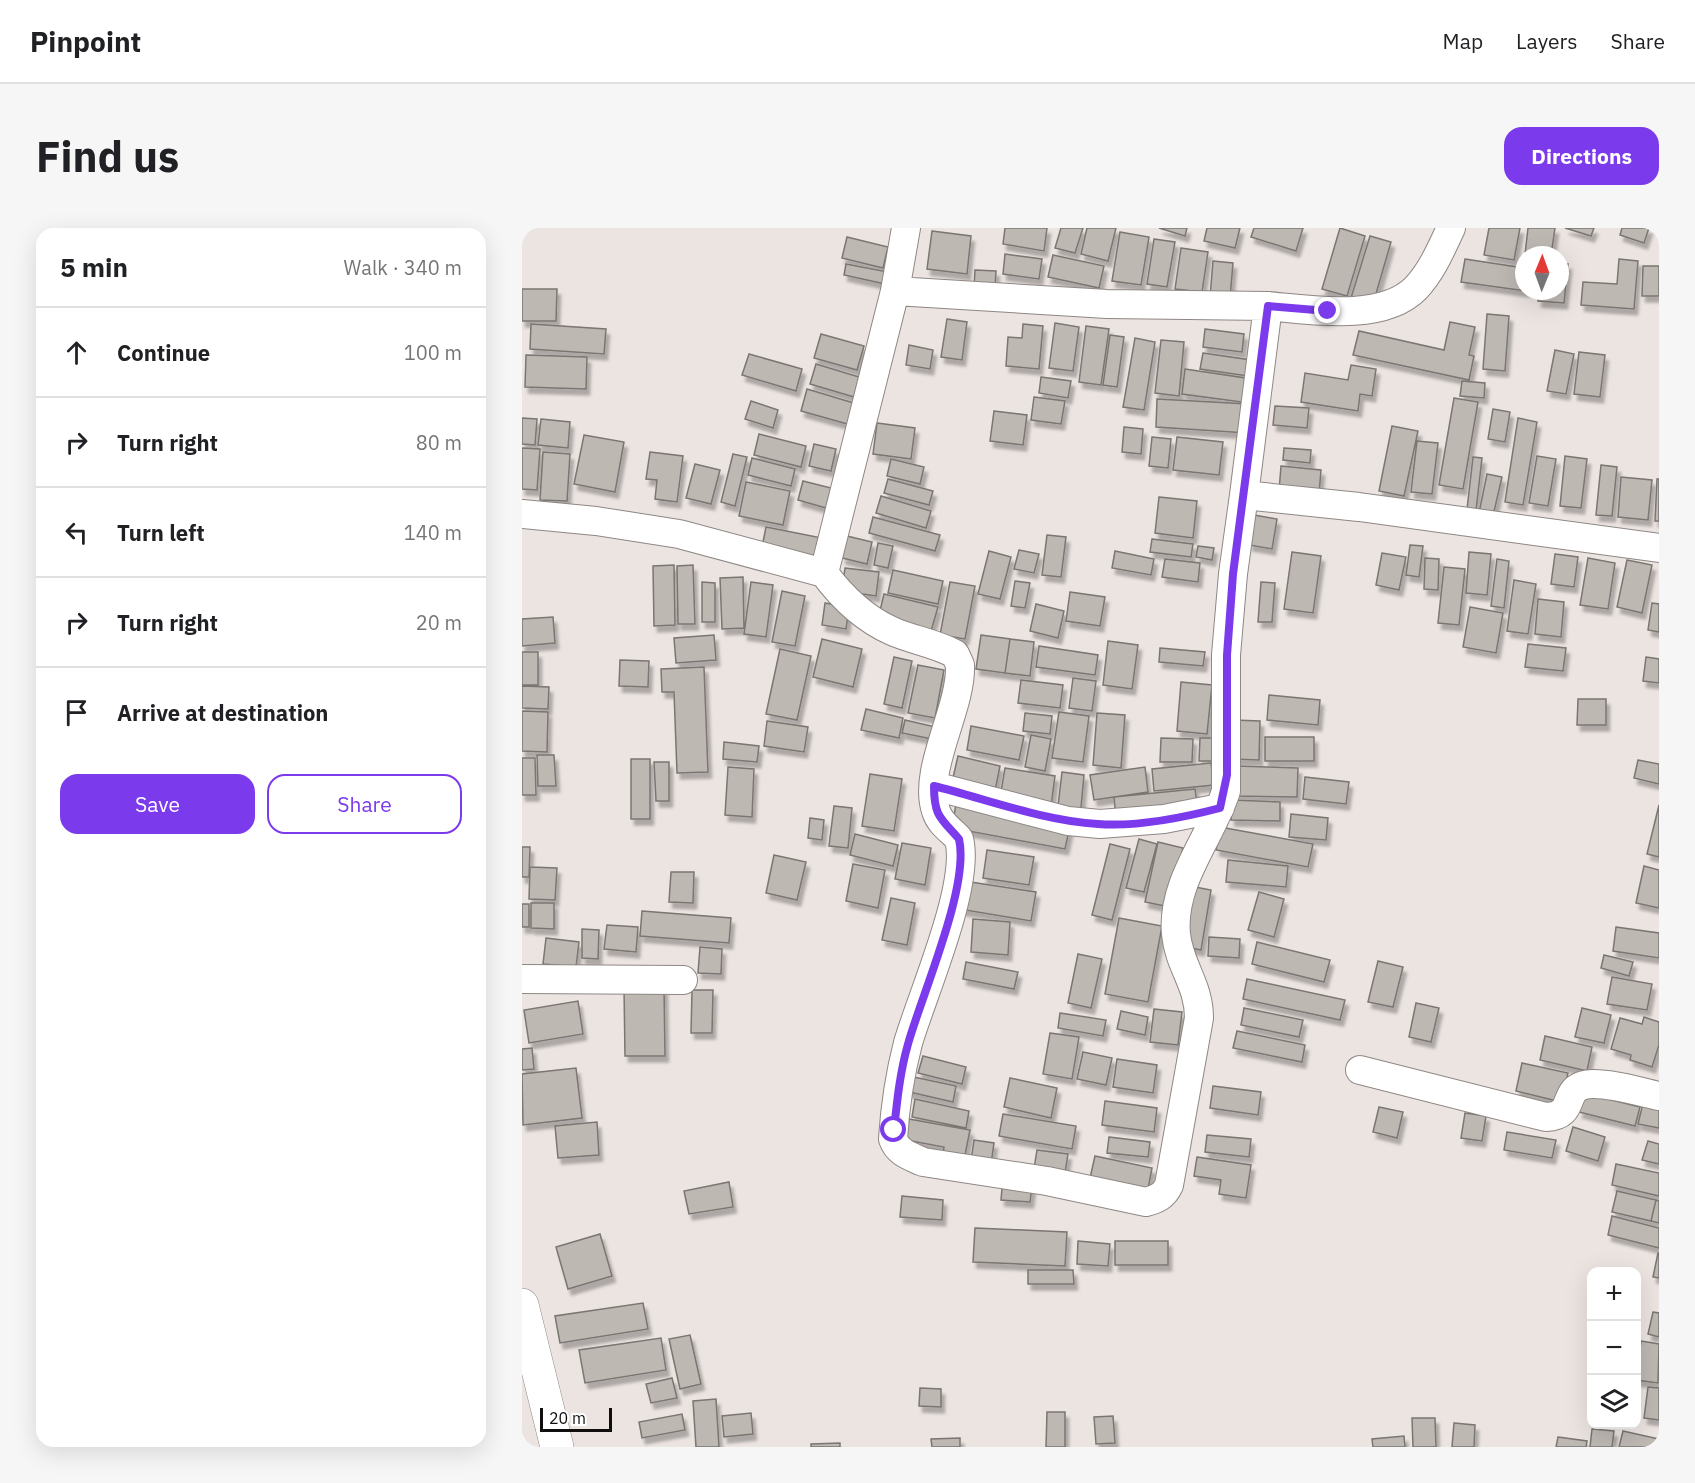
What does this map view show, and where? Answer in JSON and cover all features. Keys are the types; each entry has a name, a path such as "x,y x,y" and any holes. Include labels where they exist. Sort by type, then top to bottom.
{"main road":[{"path":"522,1305 557,1447"}],"street":[{"path":"824,573 895,291 906,228"},
{"path":"895,291 1107,304 1268,306 1348,312 1398,300 1414,289 1431,268 1451,228"},
{"path":"522,514 596,521 679,534 824,573 836,589 858,609 890,630 947,650 958,659 961,673 934,786 936,811 947,828 959,839 960,868 951,913 908,1043 898,1086 893,1138 896,1146 923,1162 1047,1181 1146,1202 1166,1193 1169,1185 1199,1018 1199,999 1178,947 1175,919 1180,896 1190,869 1220,808 1227,775 1227,643 1233,574 1268,306"},
{"path":"1244,495 1371,508 1659,548"},
{"path":"934,786 1068,821 1100,825 1164,819 1220,808"},
{"path":"522,978 683,980"},
{"path":"1360,1070 1545,1117 1560,1115 1576,1089 1584,1085 1604,1085 1659,1096"}],"building":[{"path":"1005,228 1047,228 1044,251 1003,244"},
{"path":"1061,228 1083,228 1075,253 1055,248"},
{"path":"1087,228 1116,228 1108,261 1081,254"},
{"path":"1159,228 1187,228 1185,236"},
{"path":"1207,228 1240,228 1235,248 1204,241"},
{"path":"1254,228 1303,228 1296,251 1251,237"},
{"path":"1340,228 1365,236 1347,296 1322,289"},
{"path":"1489,228 1520,228 1514,260 1484,255"},
{"path":"1528,228 1555,228 1552,246 1526,246"},
{"path":"1565,228 1594,228 1591,236"},
{"path":"1622,228 1649,228 1644,243 1620,235"},
{"path":"932,231 971,236 967,274 927,269"},
{"path":"1120,232 1149,237 1141,285 1112,281"},
{"path":"1370,236 1391,242 1373,304 1351,298"},
{"path":"847,237 888,247 883,268 842,258"},
{"path":"1154,239 1175,242 1167,287 1147,284"},
{"path":"1181,248 1208,252 1202,292 1175,289"},
{"path":"1005,254 1042,259 1039,279 1003,274"},
{"path":"1053,255 1104,266 1099,288 1048,277"},
{"path":"1465,259 1515,267 1515,289 1461,282"},
{"path":"1619,259 1638,261 1634,309 1581,305 1583,282 1617,284"},
{"path":"1213,261 1233,263 1230,298 1210,297"},
{"path":"846,264 893,273 890,285 844,275"},
{"path":"1643,266 1659,266 1659,296 1642,296"},
{"path":"975,270 996,271 995,289 974,288"},
{"path":"522,289 557,289 556,321 522,321"},
{"path":"1538,300 1564,300 1564,303"},
{"path":"1487,314 1509,316 1505,371 1483,369"},
{"path":"947,319 967,322 962,360 941,357"},
{"path":"1450,322 1475,327 1469,355 1474,356 1469,380 1353,355 1359,331 1444,350"},
{"path":"1055,323 1079,327 1073,371 1049,368"},
{"path":"531,324 606,329 604,354 530,349"},
{"path":"1023,324 1043,326 1039,369 1006,366 1008,337 1022,338"},
{"path":"1086,326 1109,329 1101,385 1079,382"},
{"path":"1205,329 1244,334 1242,352 1203,347"},
{"path":"821,334 864,346 857,370 814,358"},
{"path":"1110,335 1124,337 1117,387 1103,385"},
{"path":"1135,338 1155,342 1144,410 1123,407"},
{"path":"1161,340 1184,342 1179,396 1155,393"},
{"path":"909,345 933,350 930,369 906,365"},
{"path":"1555,350 1574,354 1566,394 1547,391"},
{"path":"1579,352 1605,355 1600,397 1574,394"},
{"path":"1203,353 1251,360 1248,376 1200,369"},
{"path":"749,354 802,369 796,391 742,375"},
{"path":"526,355 587,357 586,389 525,387"},
{"path":"816,364 859,377 854,397 810,384"},
{"path":"1351,365 1376,369 1372,396 1360,394 1358,411 1301,402 1305,373 1348,380"},
{"path":"1185,369 1252,379 1249,403 1182,394"},
{"path":"1041,377 1071,381 1068,398 1039,393"},
{"path":"1462,381 1485,383 1484,398 1460,396"},
{"path":"807,389 857,404 851,425 801,411"},
{"path":"1034,397 1065,401 1061,424 1031,420"},
{"path":"1454,398 1478,402 1463,489 1439,485"},
{"path":"1157,399 1248,404 1247,433 1156,427"},
{"path":"751,401 778,410 773,428 745,419"},
{"path":"1275,406 1309,408 1307,428 1273,425"},
{"path":"1493,409 1510,412 1505,442 1488,439"},
{"path":"994,411 1027,415 1023,445 990,441"},
{"path":"522,418 537,419 535,445 522,444"},
{"path":"1518,418 1537,422 1523,505 1505,502"},
{"path":"541,419 570,422 568,448 538,445"},
{"path":"877,423 915,428 911,459 873,454"},
{"path":"1392,426 1418,431 1404,496 1379,491"},
{"path":"1124,427 1143,429 1141,454 1122,452"},
{"path":"759,434 806,446 801,467 754,455"},
{"path":"584,435 624,442 615,492 574,484"},
{"path":"1152,437 1171,439 1168,468 1149,466"},
{"path":"1177,437 1223,442 1219,475 1173,470"},
{"path":"1417,441 1438,443 1432,494 1411,492"},
{"path":"814,444 836,449 831,471 809,466"},
{"path":"522,448 540,449 537,490 522,489"},
{"path":"1284,448 1311,450 1310,463 1283,460"},
{"path":"543,452 570,454 567,501 540,500"},
{"path":"650,452 683,456 677,502 655,499 657,480 646,479"},
{"path":"733,454 747,457 735,506 721,502"},
{"path":"1537,456 1556,459 1548,506 1529,503"},
{"path":"1565,456 1587,459 1581,508 1560,506"},
{"path":"1473,457 1482,458 1475,519 1466,518"},
{"path":"752,458 795,469 791,486 748,475"},
{"path":"891,459 924,467 920,484 887,476"},
{"path":"695,464 720,470 711,504 686,498"},
{"path":"1601,465 1617,467 1612,516 1596,515"},
{"path":"1281,466 1321,470 1319,494 1279,491"},
{"path":"1487,474 1502,477 1493,516 1479,513"},
{"path":"1621,477 1652,480 1648,520 1618,517"},
{"path":"888,479 933,491 929,505 884,493"},
{"path":"1657,479 1659,479 1659,521 1655,521"},
{"path":"803,481 831,488 826,508 798,500"},
{"path":"746,482 790,491 783,525 739,516"},
{"path":"881,496 931,511 926,528 876,513"},
{"path":"1159,497 1197,501 1193,538 1155,533"},
{"path":"1254,515 1277,519 1272,549 1249,545"},
{"path":"873,517 940,535 935,551 869,533"},
{"path":"766,527 822,538 817,563 761,552"},
{"path":"1047,535 1066,537 1061,577 1042,575"},
{"path":"847,536 872,542 867,564 842,558"},
{"path":"1152,539 1193,544 1191,557 1150,552"},
{"path":"878,543 893,546 888,568 874,565"},
{"path":"1410,545 1423,546 1419,577 1406,575"},
{"path":"1198,546 1214,548 1212,560 1196,557"},
{"path":"1019,550 1039,554 1034,573 1014,569"},
{"path":"989,551 1011,557 1000,599 978,594"},
{"path":"1115,551 1154,559 1151,575 1112,568"},
{"path":"1292,552 1321,556 1313,613 1284,609"},
{"path":"1469,552 1491,554 1487,595 1466,593"},
{"path":"1382,553 1406,557 1399,590 1376,585"},
{"path":"1555,554 1578,557 1574,587 1551,584"},
{"path":"1425,558 1439,559 1438,590 1424,589"},
{"path":"1588,558 1615,563 1608,609 1580,605"},
{"path":"1165,559 1200,563 1198,582 1162,577"},
{"path":"1497,559 1509,561 1504,608 1491,606"},
{"path":"1627,560 1652,565 1642,613 1617,607"},
{"path":"674,565 675,625 654,626 653,566"},
{"path":"693,565 695,624 678,624 677,566"},
{"path":"1444,567 1465,569 1459,625 1438,623"},
{"path":"845,568 879,572 876,596 842,591"},
{"path":"893,570 943,581 938,604 888,593"},
{"path":"743,577 744,628 722,629 720,578"},
{"path":"1514,580 1536,584 1528,634 1507,631"},
{"path":"1015,581 1030,583 1025,608 1011,606"},
{"path":"702,582 715,583 715,622 702,622"},
{"path":"751,582 773,585 766,637 744,634"},
{"path":"950,582 975,586 965,639 940,635"},
{"path":"1261,582 1275,583 1272,622 1258,622"},
{"path":"782,591 805,596 795,646 772,642"},
{"path":"1070,592 1105,597 1100,626 1066,621"},
{"path":"884,594 938,607 931,631 878,619"},
{"path":"1538,599 1564,602 1561,637 1535,634"},
{"path":"825,603 849,607 846,629 822,625"},
{"path":"1652,603 1659,604 1659,632 1648,630"},
{"path":"1036,604 1064,611 1058,638 1030,631"},
{"path":"1470,607 1503,613 1496,653 1463,647"},
{"path":"553,617 555,643 522,646 522,619"},
{"path":"714,635 716,660 676,663 674,638"},
{"path":"981,635 1010,639 1005,673 976,669"},
{"path":"822,639 862,649 853,687 813,677"},
{"path":"1010,639 1034,642 1030,676 1005,673"},
{"path":"1108,641 1138,645 1132,689 1103,685"},
{"path":"1528,644 1566,648 1563,671 1525,667"},
{"path":"1039,646 1098,655 1095,675 1036,667"},
{"path":"1160,648 1205,652 1203,666 1159,662"},
{"path":"780,649 811,656 797,720 766,714"},
{"path":"522,652 538,652 538,685 522,685"},
{"path":"894,657 912,661 902,708 884,704"},
{"path":"1646,657 1659,659 1659,683 1643,681"},
{"path":"620,660 649,661 648,687 619,686"},
{"path":"918,665 944,670 935,718 908,713"},
{"path":"704,667 708,772 677,773 674,692 662,692 661,669"},
{"path":"1073,678 1096,681 1092,711 1069,708"},
{"path":"1021,680 1063,685 1060,708 1018,703"},
{"path":"1181,682 1212,685 1207,734 1177,731"},
{"path":"522,686 549,687 548,709 522,708"},
{"path":"1269,695 1320,700 1318,725 1267,720"},
{"path":"1578,699 1606,699 1606,725 1577,725"},
{"path":"866,709 903,718 899,738 861,730"},
{"path":"522,711 548,712 547,752 522,751"},
{"path":"1059,712 1089,716 1083,762 1052,758"},
{"path":"1025,713 1052,716 1050,734 1023,731"},
{"path":"1097,713 1125,715 1121,768 1093,765"},
{"path":"905,720 944,729 942,741 902,733"},
{"path":"1233,720 1260,721 1259,760 1231,759"},
{"path":"767,721 808,727 804,752 764,746"},
{"path":"971,726 1024,736 1019,760 967,750"},
{"path":"1031,735 1051,739 1045,771 1025,767"},
{"path":"1265,737 1314,737 1314,761 1265,761"},
{"path":"1161,738 1193,739 1192,762 1160,762"},
{"path":"1200,738 1219,738 1218,761 1199,761"},
{"path":"724,742 759,746 757,762 723,759"},
{"path":"537,755 554,755 556,786 538,786"},
{"path":"958,756 1000,766 995,791 952,782"},
{"path":"522,758 535,758 536,795 522,795"},
{"path":"631,759 650,759 650,819 631,819"},
{"path":"1638,760 1659,764 1659,784 1634,778"},
{"path":"654,762 669,762 669,801 656,801"},
{"path":"1211,763 1214,785 1154,791 1152,769"},
{"path":"1237,766 1298,768 1297,797 1236,796"},
{"path":"728,767 754,769 752,817 725,815"},
{"path":"1145,767 1148,792 1094,800 1090,775"},
{"path":"1005,768 1055,776 1051,806 1000,798"},
{"path":"1062,772 1084,775 1080,818 1057,815"},
{"path":"870,774 902,779 894,831 862,826"},
{"path":"1305,777 1349,782 1346,804 1303,799"},
{"path":"1195,789 1198,810 1116,819 1114,797"},
{"path":"1232,800 1280,802 1280,821 1231,820"},
{"path":"956,804 1070,826 1065,849 952,828"},
{"path":"1659,805 1659,857 1647,854"},
{"path":"834,806 852,808 848,848 829,846"},
{"path":"1291,814 1328,818 1326,840 1289,837"},
{"path":"810,818 824,820 822,840 808,838"},
{"path":"1220,827 1313,844 1308,867 1216,850"},
{"path":"855,834 898,845 893,866 850,855"},
{"path":"1139,839 1157,844 1144,892 1126,888"},
{"path":"1158,842 1183,848 1170,907 1145,902"},
{"path":"902,843 931,848 925,885 895,879"},
{"path":"1110,844 1130,849 1112,920 1092,915"},
{"path":"522,847 530,847 529,877 522,877"},
{"path":"987,850 1034,857 1029,885 983,878"},
{"path":"774,855 806,862 797,900 766,893"},
{"path":"1228,860 1288,866 1286,887 1226,882"},
{"path":"853,864 885,870 878,908 846,901"},
{"path":"1644,866 1659,870 1659,908 1636,903"},
{"path":"530,867 557,868 555,900 529,899"},
{"path":"671,872 694,872 693,903 669,902"},
{"path":"964,881 1036,892 1031,921 959,909"},
{"path":"1190,886 1211,890 1201,950 1180,946"},
{"path":"1259,892 1284,899 1274,937 1248,930"},
{"path":"891,898 915,903 907,945 882,940"},
{"path":"531,903 554,903 554,929 531,928"},
{"path":"522,904 529,904 529,927 522,927"},
{"path":"642,911 731,918 729,943 640,936"},
{"path":"1119,918 1162,926 1148,1002 1105,994"},
{"path":"973,919 1010,922 1008,955 971,952"},
{"path":"607,925 638,927 636,952 604,949"},
{"path":"1616,927 1659,933 1659,958 1613,951"},
{"path":"582,929 599,930 598,959 582,958"},
{"path":"1209,937 1240,939 1239,958 1208,956"},
{"path":"546,938 579,942 576,967 543,964"},
{"path":"1257,942 1330,960 1324,982 1252,964"},
{"path":"700,947 722,949 721,974 698,973"},
{"path":"1078,954 1102,959 1091,1008 1068,1003"},
{"path":"1604,955 1633,962 1629,976 1601,968"},
{"path":"1378,961 1403,967 1393,1007 1368,1002"},
{"path":"966,962 1018,972 1014,989 963,979"},
{"path":"1612,977 1652,984 1647,1010 1607,1004"},
{"path":"1247,979 1345,1000 1340,1020 1243,999"},
{"path":"624,988 664,988 665,1056 625,1056"},
{"path":"692,990 713,990 712,1033 691,1033"},
{"path":"578,1001 583,1034 529,1043 524,1010"},
{"path":"1416,1003 1439,1008 1431,1042 1409,1037"},
{"path":"1244,1008 1303,1020 1299,1037 1241,1025"},
{"path":"1582,1008 1611,1015 1604,1043 1575,1037"},
{"path":"1154,1009 1182,1012 1178,1045 1150,1042"},
{"path":"1121,1011 1148,1017 1145,1035 1117,1029"},
{"path":"1060,1013 1106,1020 1103,1036 1058,1028"},
{"path":"1644,1017 1659,1022 1659,1045 1652,1067 1630,1060 1631,1055 1611,1049 1620,1018 1642,1024"},
{"path":"1237,1031 1305,1045 1302,1062 1233,1048"},
{"path":"1050,1033 1079,1037 1072,1079 1043,1074"},
{"path":"1545,1036 1592,1047 1587,1071 1540,1060"},
{"path":"532,1048 534,1069 522,1070 522,1049"},
{"path":"1083,1052 1112,1058 1106,1085 1077,1079"},
{"path":"923,1056 966,1067 962,1084 918,1073"},
{"path":"1117,1059 1157,1065 1153,1093 1113,1087"},
{"path":"1522,1063 1568,1073 1561,1102 1516,1091"},
{"path":"576,1068 582,1118 523,1125 522,1074"},
{"path":"909,1076 956,1086 953,1102 905,1091"},
{"path":"1010,1078 1057,1088 1051,1118 1004,1107"},
{"path":"1213,1086 1261,1092 1258,1115 1210,1108"},
{"path":"1584,1093 1640,1107 1635,1126 1579,1112"},
{"path":"915,1099 969,1111 966,1128 912,1117"},
{"path":"1644,1099 1659,1102 1659,1128 1638,1124"},
{"path":"1105,1101 1157,1108 1154,1132 1102,1125"},
{"path":"1379,1107 1403,1112 1397,1138 1373,1132"},
{"path":"1465,1113 1486,1116 1482,1141 1461,1138"},
{"path":"1003,1114 1076,1126 1072,1149 999,1136"},
{"path":"909,1119 970,1130 963,1165 942,1161 944,1147 906,1140"},
{"path":"597,1122 599,1155 558,1158 555,1126"},
{"path":"1573,1127 1605,1137 1598,1161 1566,1151"},
{"path":"1507,1132 1556,1140 1552,1158 1504,1150"},
{"path":"1207,1135 1251,1139 1249,1157 1205,1152"},
{"path":"1109,1137 1150,1142 1148,1157 1107,1153"},
{"path":"974,1140 994,1143 990,1171 970,1168"},
{"path":"1648,1141 1659,1144 1659,1164 1642,1160"},
{"path":"1037,1150 1068,1154 1064,1179 1033,1175"},
{"path":"1095,1156 1152,1168 1146,1199 1088,1187"},
{"path":"1197,1157 1251,1165 1246,1198 1219,1194 1221,1180 1194,1176"},
{"path":"1616,1164 1659,1173 1659,1196 1612,1185"},
{"path":"1003,1176 1033,1179 1030,1202 1001,1200"},
{"path":"729,1182 733,1207 689,1214 684,1191"},
{"path":"1617,1191 1656,1200 1651,1221 1612,1212"},
{"path":"902,1196 943,1200 942,1220 900,1217"},
{"path":"1656,1200 1659,1201 1659,1223 1651,1221"},
{"path":"1612,1216 1659,1228 1659,1248 1608,1235"},
{"path":"975,1228 1067,1232 1065,1266 973,1262"},
{"path":"600,1234 612,1276 568,1289 556,1247"},
{"path":"1078,1241 1110,1244 1108,1266 1077,1264"},
{"path":"1115,1241 1168,1241 1168,1265 1115,1265"},
{"path":"1659,1253 1659,1278 1653,1277"},
{"path":"1028,1270 1073,1270 1074,1284 1028,1284"},
{"path":"643,1303 648,1329 560,1343 555,1316"},
{"path":"1653,1312 1659,1313 1659,1337 1648,1334"},
{"path":"690,1335 701,1384 680,1389 669,1339"},
{"path":"661,1338 666,1370 585,1383 579,1350"},
{"path":"1641,1341 1659,1344 1658,1383 1641,1381"},
{"path":"672,1378 677,1398 651,1403 646,1384"},
{"path":"1648,1387 1659,1388 1659,1420 1644,1418"},
{"path":"920,1388 941,1389 941,1407 919,1406"},
{"path":"716,1399 719,1447 696,1447 693,1401"},
{"path":"1047,1412 1065,1412 1065,1447 1046,1447"},
{"path":"751,1413 753,1434 724,1437 722,1416"},
{"path":"682,1414 685,1430 642,1438 639,1422"},
{"path":"1113,1416 1115,1443 1096,1444 1094,1417"},
{"path":"1412,1418 1435,1418 1436,1447 1413,1447"},
{"path":"1454,1423 1475,1425 1474,1447 1452,1447"},
{"path":"1592,1429 1614,1431 1612,1447 1590,1447"},
{"path":"1623,1431 1659,1439 1657,1447 1619,1447"},
{"path":"1404,1436 1405,1447 1373,1447 1372,1439"},
{"path":"1558,1437 1587,1441 1586,1447 1556,1447"},
{"path":"960,1438 960,1447 932,1447 931,1439"},
{"path":"840,1443 840,1447 811,1447 811,1444"}],"route":[{"path":"894,1130 898,1086 908,1043 951,913 960,868 959,839 941,821 936,811 934,786 1068,821 1100,825 1194,815 1220,808 1226,791 1227,775 1227,655 1233,574 1268,306 1328,311"}]}
